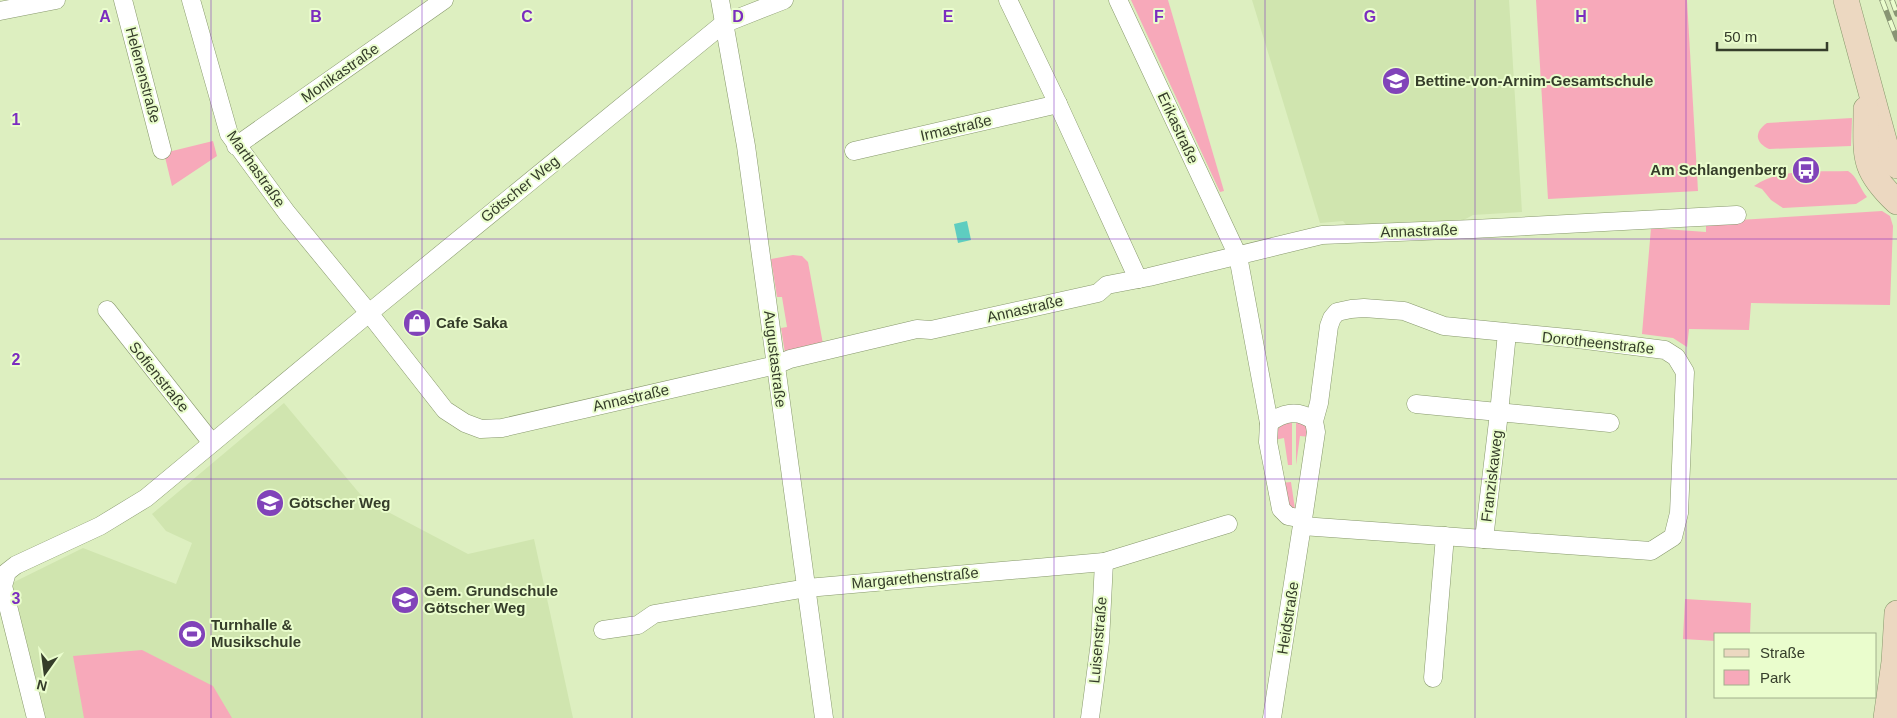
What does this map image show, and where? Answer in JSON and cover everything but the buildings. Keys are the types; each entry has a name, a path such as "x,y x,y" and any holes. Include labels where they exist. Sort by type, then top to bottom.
{"main road":[{"path":"1846,0 1887,151 1892,162 1897,166"},
{"path":"1866,74 1866,155 1871,172 1897,202"},
{"path":"1886,718 1894,662 1897,613"}],"street":[{"path":"0,11 56,0"},
{"name":"Helenenstraße","path":"123,0 162,150"},
{"name":"Marthastraße","path":"191,0 229,134 287,213 369,312"},
{"name":"Monikastraße","path":"236,146 444,0"},
{"name":"Augustastraße","path":"720,0 746,146 824,718"},
{"name":"Götscher Weg","path":"36,718 3,586 7,572 16,565 100,526 146,498 369,312 724,24 784,0"},
{"path":"1008,0 1138,279"},
{"name":"Erikastraße","path":"1118,0 1238,256"},
{"name":"Irmastraße","path":"854,151 1058,104"},
{"name":"Annastraße","path":"369,312 445,410 465,424 481,429 502,428 776,365 790,358 881,337 917,330 931,330 1098,293 1107,285 1322,235 1737,215"},
{"path":"1238,256 1269,423 1268,442 1281,509 1288,516 1302,522"},
{"name":"Dorotheenstraße","path":"1302,522 1445,536 1651,551 1673,537 1679,513 1685,372 1676,357 1665,350 1578,339 1507,334 1444,326 1404,312 1364,308 1351,309 1337,312 1332,318 1326,335 1319,403 1314,421"},
{"name":"Sofienstraße","path":"107,310 212,442"},
{"name":"Franziskaweg","path":"1484,539 1507,334"},
{"name":"Franziskaweg","path":"1416,404 1610,422"},
{"path":"1269,423 1278,416 1294,413 1305,414 1314,421"},
{"name":"Heidstraße","path":"1272,718 1316,432 1314,421"},
{"name":"Margarethenstraße","path":"603,630 638,625 654,614 807,588 1104,562 1228,524"},
{"path":"1433,678 1445,536"},
{"name":"Luisenstraße","path":"1090,718 1100,642 1104,562"}],"shaded area":[{"name":"Bettine-von-Arnim-Gesamtschule","path":"1252,0 1509,0 1522,212 1473,215 1460,222 1348,227 1343,221 1320,223"},
{"name":"Gem. Grundschule Götscher Weg","path":"284,403 360,494 390,513 468,554 534,539 573,718 42,718 10,584 83,548 176,584 192,543 166,531 152,514"}],"green space":[{"path":"1131,0 1168,0 1224,191 1220,192"},
{"path":"1536,0 1687,0 1698,191 1548,199"},
{"path":"1852,118 1851,146 1769,149 1761,144 1758,137 1760,130 1767,123"},
{"path":"213,141 217,156 172,186 164,153"},
{"path":"1848,171 1854,176 1867,197 1856,204 1783,208 1771,200 1762,189 1754,186 1775,176 1799,172"},
{"path":"1882,211 1890,216 1893,226 1890,305 1751,303 1749,330 1689,329 1687,347 1673,338 1642,334 1651,228 1706,232 1706,222"},
{"path":"793,255 802,256 808,262 823,344 785,353 781,328 787,327 782,297 777,297 771,259"},
{"path":"1292,420 1292,465 1288,465 1284,438 1274,440 1276,432 1280,427"},
{"path":"1296,420 1307,427 1311,437 1300,436 1296,465"},
{"path":"1291,482 1295,509 1290,508 1281,483"},
{"path":"1685,599 1751,603 1750,633 1714,633 1714,641 1683,639"},
{"path":"142,650 213,686 232,718 84,718 73,656"}],"water":[{"path":"967,221 971,240 958,243 954,224"}],"railway":[{"path":"1882,0 1897,39"},
{"path":"1892,0 1897,14"}],"place":[{"name":"Bettine-von-Arnim-Gesamtschule","path":"1396,81"},
{"name":"Am Schlangenberg","path":"1806,170"},
{"name":"Cafe Saka","path":"417,323"},
{"name":"Götscher Weg","path":"270,503"},
{"name":"Gem. Grundschule Götscher Weg","path":"405,600"},
{"name":"Turnhalle & Musikschule","path":"192,634"}]}
